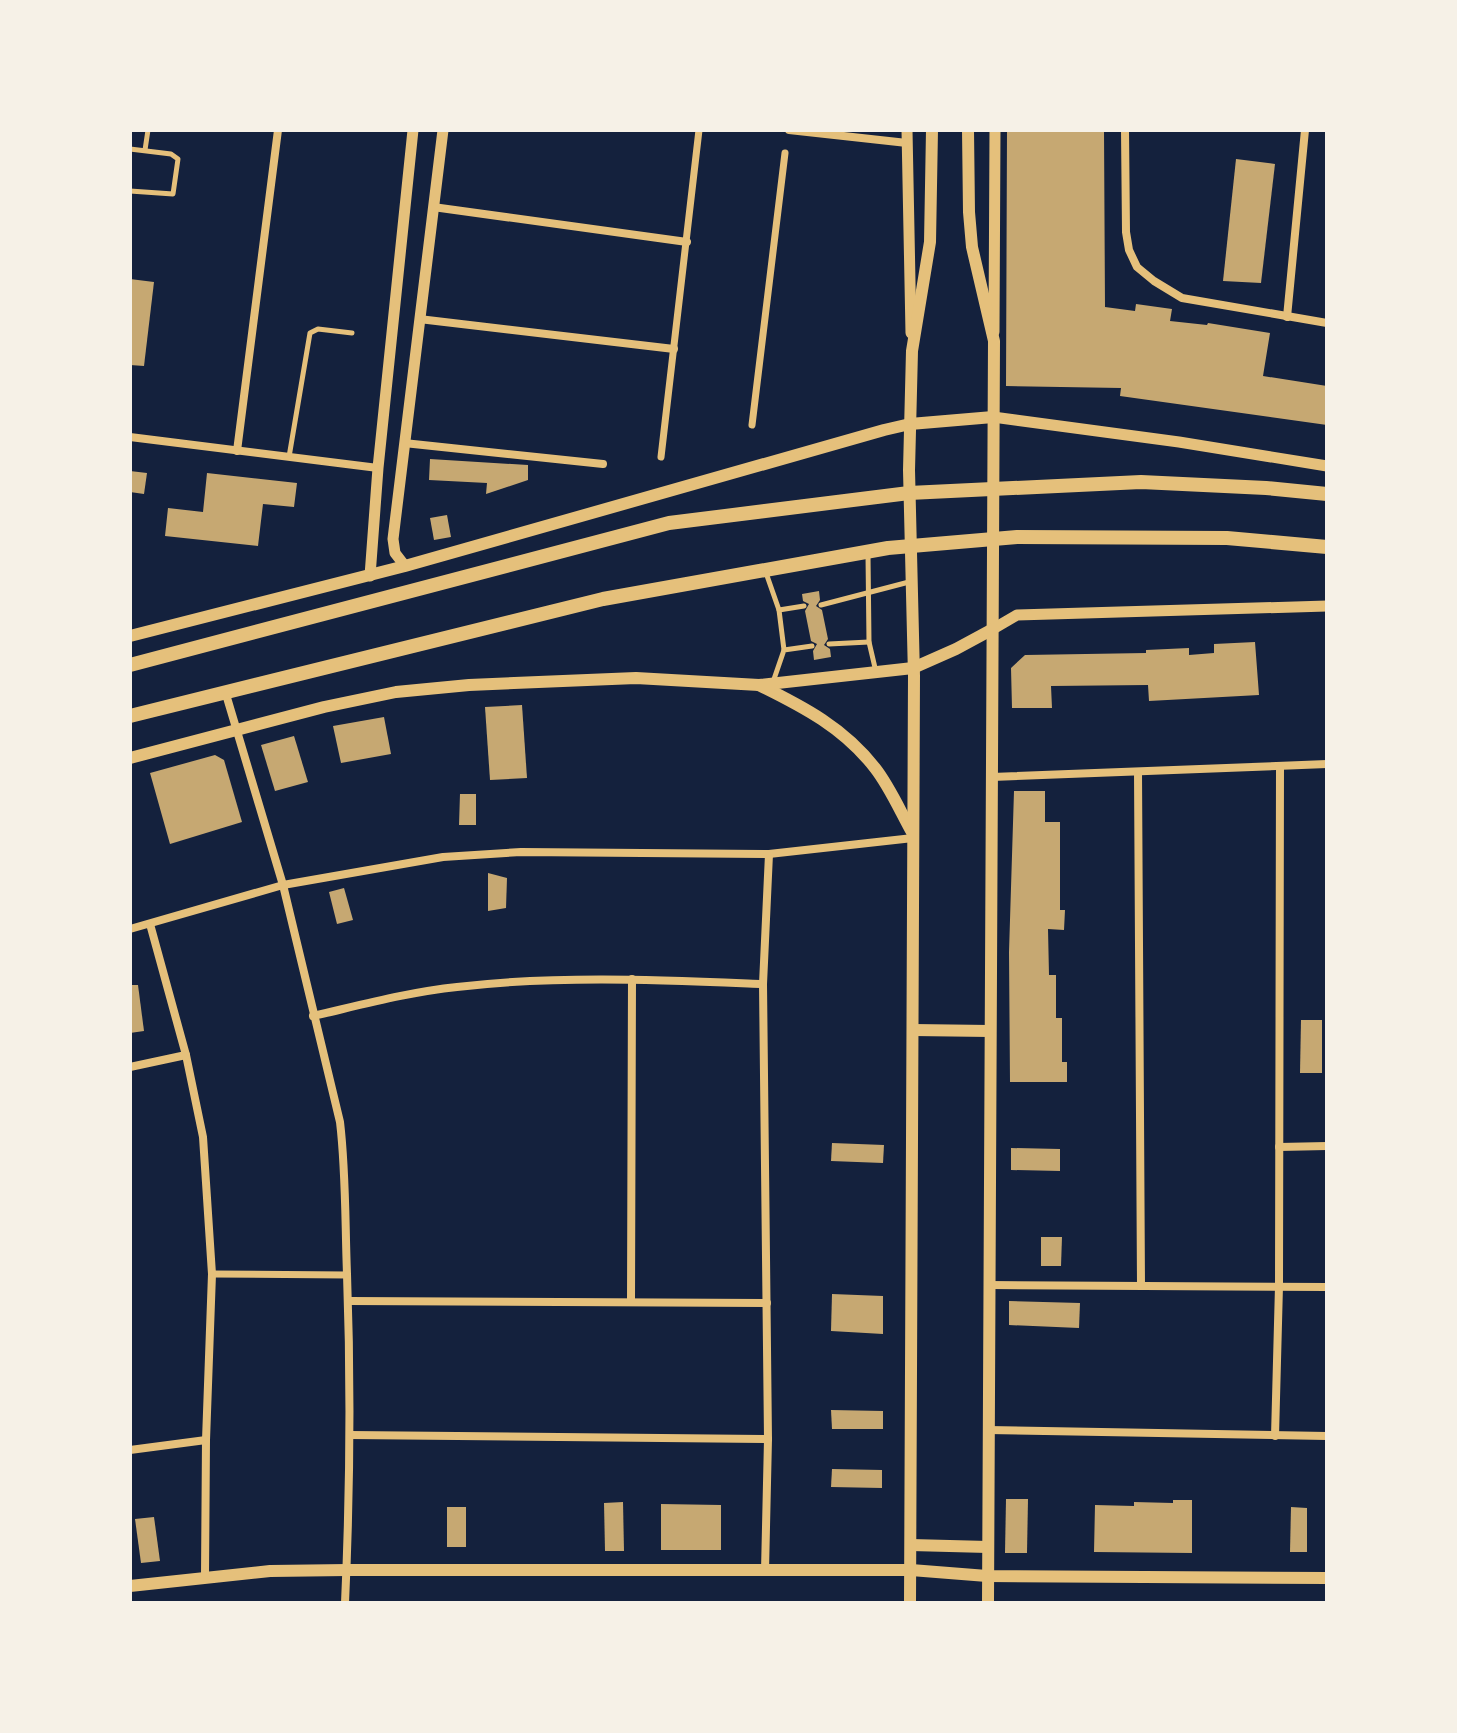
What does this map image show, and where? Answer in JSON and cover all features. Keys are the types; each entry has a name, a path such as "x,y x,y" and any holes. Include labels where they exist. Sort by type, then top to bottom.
{"main road":[{"path":"910,1603 914,836 910,424 912,351 930,242 932,130"},
{"path":"968,130 972,247 994,341 988,1603"},
{"path":"130,636 370,576 910,424 993,417"},
{"path":"130,665 669,523 909,493 1141,482 1327,494"},
{"path":"130,716 603,599 867,551 993,538 1227,538 1327,547"},
{"path":"130,758 324,707 396,692 469,685 636,678 766,684 913,668 993,629"},
{"path":"766,684 844,733 877,770 914,836"},
{"path":"913,1030 990,1031"},
{"path":"911,1545 988,1547"},
{"path":"130,1586 270,1571 347,1570 911,1570 987,1576 1327,1578"}],"street":[{"path":"237,451 278,130"},
{"path":"370,576 378,468 413,130"},
{"path":"405,566 395,553 393,539 443,130"},
{"path":"661,457 699,130"},
{"path":"789,130 907,143"},
{"path":"907,130 912,351"},
{"path":"994,341 995,130"},
{"path":"1125,130 1129,250 1137,267 1182,298 1327,323"},
{"path":"1287,317 1305,130"},
{"path":"752,425 785,153"},
{"path":"433,207 687,242"},
{"path":"419,319 674,349"},
{"path":"993,417 1327,466"},
{"path":"130,437 378,468"},
{"path":"404,443 603,464"},
{"path":"993,629 1017,615 1327,606"},
{"path":"225,691 283,885 340,1122 344,1153 349,1301 350,1435 345,1603"},
{"path":"992,777 1327,764"},
{"path":"1275,1436 1279,1286 1280,766"},
{"path":"1138,772 1141,1286"},
{"path":"130,929 283,885 409,861 521,852 769,854 914,836"},
{"path":"765,1571 768,1439 763,984 769,854"},
{"path":"150,924 186,1055 203,1137 212,1274 205,1576"},
{"path":"313,1016 458,986 632,979 763,984"},
{"path":"631,1302 632,979"},
{"path":"130,1067 186,1055"},
{"path":"1279,1147 1327,1146"},
{"path":"212,1274 347,1275"},
{"path":"989,1285 1327,1287"},
{"path":"349,1301 767,1303"},
{"path":"988,1430 1327,1436"},
{"path":"350,1435 768,1439"},
{"path":"130,1450 206,1440"}],"lane":[{"path":"145,150 148,130"},
{"path":"130,149 171,154 178,159 173,194 130,191"},
{"path":"289,457 310,333 318,329 352,333"},
{"path":"867,551 869,642 877,673"},
{"path":"765,569 779,610 784,650 766,684"},
{"path":"821,605 910,581"},
{"path":"779,610 804,606"},
{"path":"829,644 869,642"},
{"path":"784,650 812,646"}],"building":[{"path":"1007,130 1104,130 1105,307 1135,311 1136,304 1172,309 1170,321 1208,323 1270,333 1263,376 1327,386 1327,425 1120,396 1121,388 1006,386"},
{"path":"1236,159 1275,164 1261,283 1223,281"},
{"path":"130,279 154,282 144,366 130,365"},
{"path":"430,459 528,465 528,480 486,494 487,483 429,480"},
{"path":"130,471 147,473 144,494 130,492"},
{"path":"207,473 297,483 294,507 263,504 258,546 165,536 168,508 203,512"},
{"path":"447,515 451,537 434,540 430,518"},
{"path":"819,591 820,600 816,606 822,610 828,639 824,645 830,649 831,657 814,660 813,651 817,644 811,641 805,611 809,604 803,601 802,594"},
{"path":"1255,642 1259,695 1149,701 1148,685 1051,686 1052,708 1012,708 1011,668 1025,655 1146,653 1146,650 1189,648 1189,655 1214,653 1214,644"},
{"path":"522,705 527,778 490,780 485,707"},
{"path":"384,717 391,754 341,763 333,726"},
{"path":"294,736 308,782 275,791 261,745"},
{"path":"215,755 224,760 242,822 170,844 150,773"},
{"path":"1014,791 1045,791 1045,822 1060,822 1060,910 1065,910 1064,930 1048,929 1049,975 1056,975 1056,1018 1062,1018 1062,1062 1067,1062 1067,1082 1010,1082 1009,952"},
{"path":"460,794 476,794 476,825 459,825"},
{"path":"488,873 507,878 506,908 488,911"},
{"path":"344,888 353,920 337,924 329,892"},
{"path":"130,985 138,985 144,1031 130,1033"},
{"path":"1301,1020 1322,1020 1322,1073 1300,1073"},
{"path":"832,1143 884,1145 883,1163 831,1161"},
{"path":"1011,1148 1060,1149 1060,1171 1011,1170"},
{"path":"1041,1237 1062,1237 1061,1266 1041,1266"},
{"path":"832,1294 883,1296 883,1334 831,1331"},
{"path":"1009,1301 1080,1303 1079,1328 1009,1325"},
{"path":"831,1410 883,1411 883,1429 832,1429"},
{"path":"832,1469 882,1470 882,1488 831,1487"},
{"path":"1006,1499 1028,1499 1027,1553 1005,1553"},
{"path":"1173,1500 1192,1500 1192,1553 1094,1552 1095,1505 1134,1506 1134,1502 1173,1503"},
{"path":"623,1502 624,1551 605,1551 604,1503"},
{"path":"661,1504 721,1505 721,1550 661,1550"},
{"path":"447,1507 466,1507 466,1547 447,1547"},
{"path":"1291,1507 1307,1508 1307,1552 1290,1552"},
{"path":"154,1517 160,1561 141,1563 135,1519"}]}
